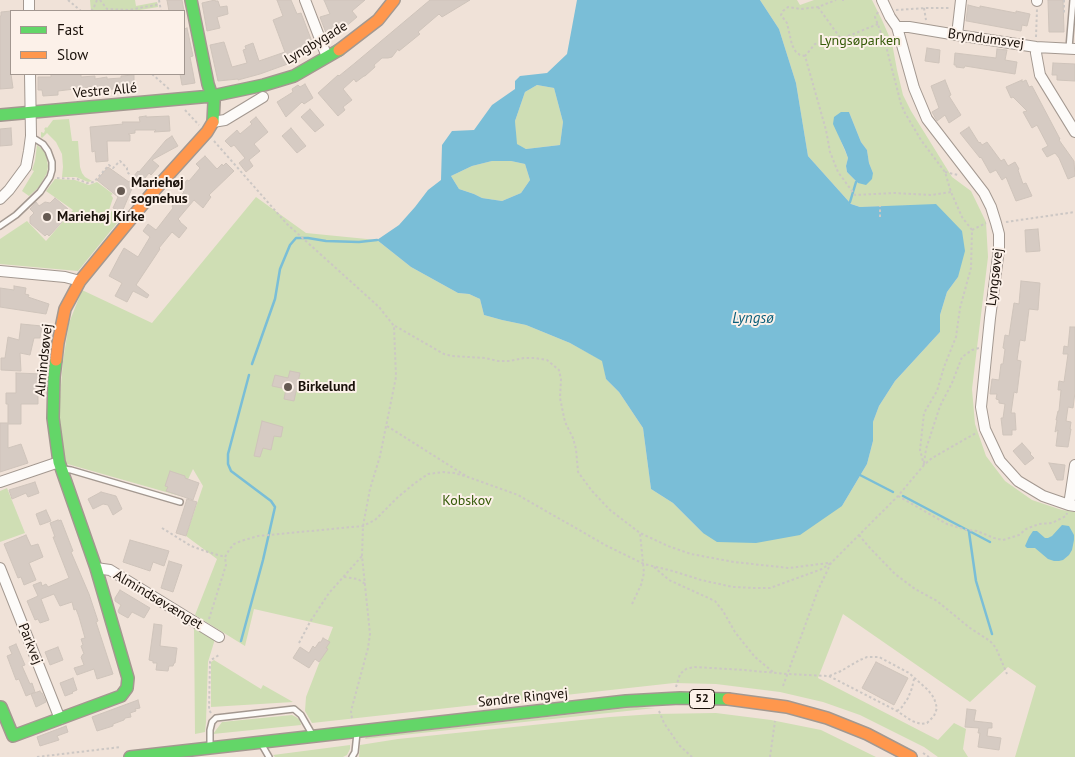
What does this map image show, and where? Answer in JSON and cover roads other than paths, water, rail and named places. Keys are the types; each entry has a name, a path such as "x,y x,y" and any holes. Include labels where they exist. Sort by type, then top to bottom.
{"street":[{"path":"191,0 208,84 214,102 210,127"},
{"path":"305,0 328,57"},
{"name":"Lyngbygade","path":"212,96 264,85 294,76 343,48 378,20 394,0"},
{"name":"Lyngsøvej","path":"884,4 898,27 914,88 927,118 984,193 996,221 999,234 999,249 981,407 985,429 1000,461 1018,481 1043,496 1072,505"},
{"path":"957,35 961,4"},
{"name":"Bryndumsvej","path":"898,27 909,27 1036,47 1072,48"},
{"path":"1036,47 1040,75 1075,132"},
{"path":"0,199 10,190 26,167 30,151 30,75"},
{"name":"Vestre Allé","path":"0,115 212,96"},
{"path":"210,127 263,97"},
{"name":"Almindsøvej","path":"1,707 13,736 121,696 127,688 128,678 96,568 60,466 53,418 54,378 58,343 65,309 80,281 152,193 210,127"},
{"path":"0,271 65,277 80,281"},
{"path":"1072,505 1075,465"},
{"path":"0,482 60,466"},
{"name":"Parkvej","path":"0,568 60,719"},
{"name":"Almindsøvænget","path":"96,568 110,570 219,637"},
{"name":"Søndre Ringvej","path":"130,757 626,701 725,699 787,707 827,718 866,734 911,757"}],"lane":[{"path":"1072,48 1073,0"},
{"path":"0,226 16,216 40,192 50,178 52,162 48,151 43,144 31,136"},
{"path":"60,466 180,502"},
{"path":"210,748 210,730 212,722 216,718 294,709 301,715 314,736"},
{"path":"352,757 355,752 355,732"},
{"path":"260,742 269,757"}],"water":[{"name":"Lyngsø","path":"577,0 760,0 779,29 796,83 808,156 851,204 860,207 936,204 962,231 965,251 958,277 947,292 940,315 940,332 895,381 879,406 873,422 873,441 867,464 842,506 800,535 756,543 717,542 703,533 673,503 651,489 643,428 619,392 606,379 602,361 570,343 526,325 484,315 480,299 469,294 458,293 411,267 377,240 399,225 428,190 441,180 442,145 452,131 474,130 492,105 515,89 515,81 520,76 547,73 567,54","holes":["537,85 554,88 563,122 560,145 526,149 517,144 515,121 525,92","492,161 511,161 525,164 530,180 521,193 502,201 482,198 459,189 451,176 472,166"]},
{"path":"841,112 849,112 861,142 867,150 873,173 872,179 866,185 858,183 847,172 848,158 833,124 834,117"},
{"path":"1062,525 1069,526 1074,535 1072,550 1063,560 1054,561 1048,559 1035,548 1027,548 1025,546 1033,531 1037,531 1045,538 1048,538"}],"waterway":[{"path":"850,202 856,182"},
{"path":"252,364 275,299 280,269 290,245 296,238 359,242 377,240"},
{"path":"241,641 275,507 271,501 231,471 228,464 228,454 249,375"},
{"path":"860,475 893,492"},
{"path":"903,496 990,542"},
{"path":"969,532 976,581 992,634"}],"place":[{"name":"Mariehøj sognehus","path":"121,191"},
{"name":"Mariehøj Kirke","path":"47,217"},
{"name":"Birkelund","path":"288,387"}],"park label":[{"name":"Lyngsøparken","path":"860,41"},
{"name":"Kobskov","path":"467,501"}]}
